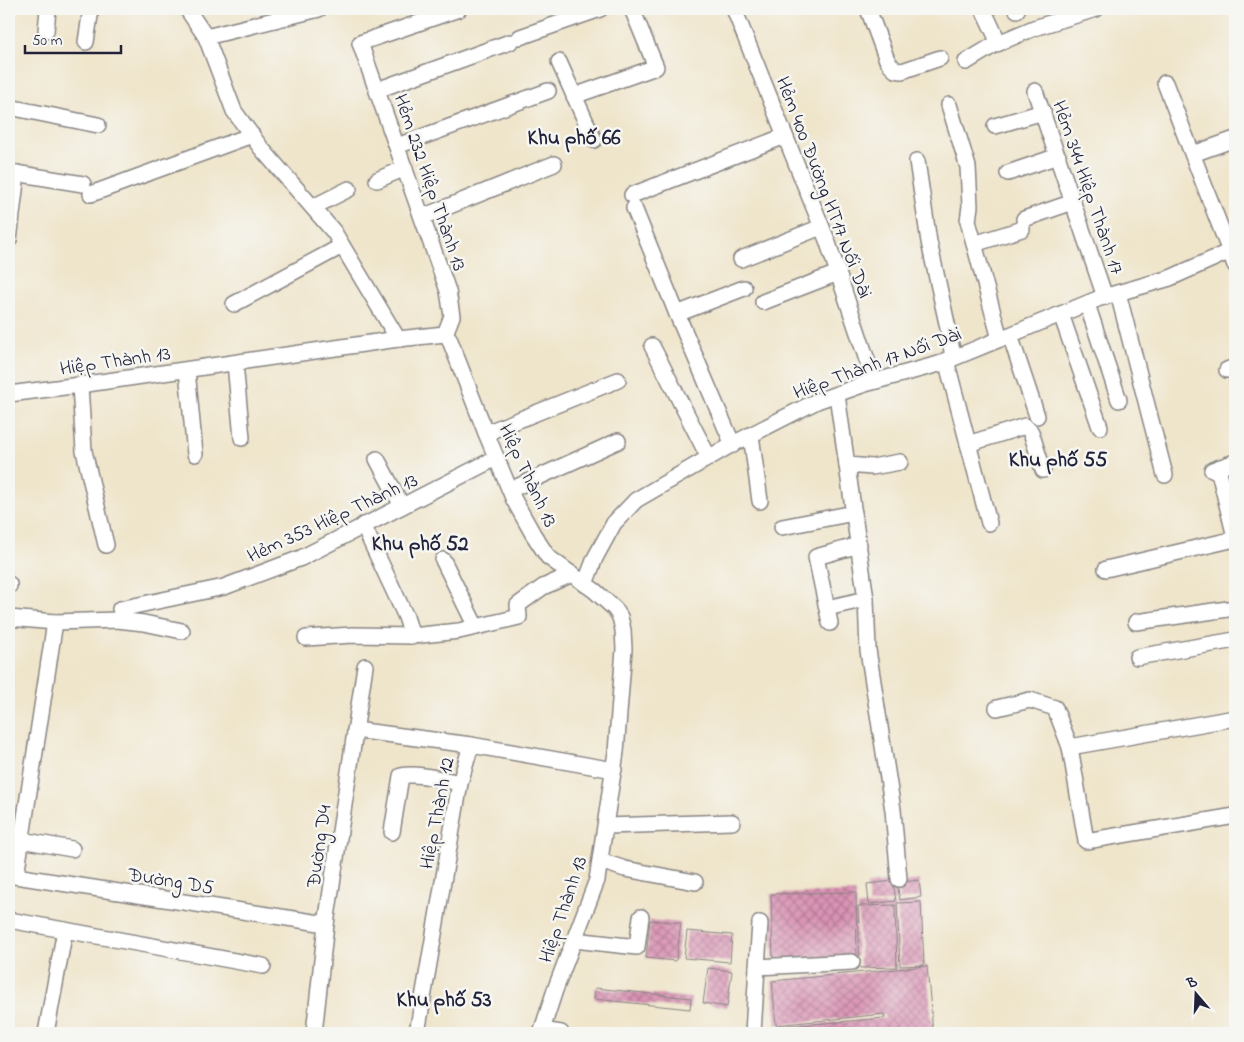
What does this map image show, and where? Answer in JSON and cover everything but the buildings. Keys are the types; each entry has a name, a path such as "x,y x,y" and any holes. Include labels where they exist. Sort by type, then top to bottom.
{"street":[{"path":"46,31 48,9"},
{"path":"86,42 91,9"},
{"path":"187,9 206,37 234,111 334,232 398,339"},
{"path":"206,37 319,9"},
{"name":"Hẻm 232 Hiệp Thành 13","path":"445,334 452,316 449,299 360,43 459,9"},
{"path":"377,90 600,9"},
{"path":"574,96 656,67 632,9"},
{"name":"Hẻm 400 Đường HT17 Nối Dài","path":"734,9 821,227 874,381"},
{"path":"868,9 887,60 895,70 902,71 940,58"},
{"path":"983,9 998,43"},
{"path":"966,62 998,43 1034,28 1096,9"},
{"path":"559,62 594,140"},
{"path":"1165,83 1232,250 1235,266"},
{"path":"397,146 548,91"},
{"name":"Hẻm 344 Hiệp Thành 17","path":"1035,91 1073,202 1112,295 1165,475"},
{"path":"949,105 968,167 970,206 968,221 974,244 1005,337 1037,416"},
{"path":"9,107 98,125"},
{"path":"995,126 1043,112"},
{"path":"9,240 13,173 87,189 252,135"},
{"path":"733,445 677,314 633,202 785,136"},
{"path":"1193,154 1235,139"},
{"path":"1008,173 1058,156"},
{"path":"917,161 949,359 988,523"},
{"path":"422,217 554,164"},
{"path":"377,180 405,168"},
{"path":"313,207 349,189"},
{"path":"974,244 1073,202"},
{"path":"741,259 821,227"},
{"path":"234,304 342,246"},
{"name":"Hiệp Thành 17 Nối Dài","path":"585,584 595,558 614,523 636,500 709,458 816,401 874,381 949,359 1086,304 1170,278 1232,250"},
{"path":"763,302 838,273"},
{"path":"677,314 744,288"},
{"path":"1086,304 1119,400"},
{"path":"1061,314 1100,427"},
{"name":"Hiệp Thành 13","path":"9,394 398,339 445,334 450,338 496,458 533,534 548,557 595,591 615,609 620,617 623,630 624,649 614,770 597,880 541,1032"},
{"path":"652,346 709,458"},
{"path":"235,363 242,438"},
{"path":"187,370 195,454"},
{"path":"486,433 618,380"},
{"path":"80,385 84,451 106,545"},
{"path":"837,394 866,599 868,650 893,810 899,880"},
{"path":"968,444 1025,426 1031,432 1043,470"},
{"path":"751,435 760,501"},
{"path":"510,490 618,441"},
{"path":"377,458 402,506"},
{"name":"Hẻm 353 Hiệp Thành 13","path":"120,609 224,588 301,558 496,458"},
{"path":"847,466 872,467 900,462"},
{"path":"1106,569 1235,538 1215,469 1235,462"},
{"path":"782,527 854,513"},
{"path":"363,526 406,618 412,636"},
{"path":"830,623 816,557 859,545"},
{"path":"443,560 476,627"},
{"path":"306,638 353,635 412,636 459,631 519,617 518,605 543,587 572,574"},
{"path":"826,608 866,599"},
{"path":"1136,622 1235,608"},
{"path":"9,618 55,622 117,620 144,622 182,632"},
{"path":"12,875 21,840 55,622"},
{"path":"1137,657 1235,640"},
{"name":"Đường D4","path":"314,1033 326,924 365,666"},
{"path":"997,708 1030,700 1055,708 1070,747 1086,841 1235,816"},
{"path":"1070,747 1235,718"},
{"path":"355,730 471,745"},
{"name":"Hiệp Thành 12","path":"417,1033 460,783 471,745 614,770"},
{"path":"392,832 401,776 407,775 460,783"},
{"path":"606,826 732,822"},
{"path":"21,840 72,849"},
{"path":"600,861 625,869 694,882"},
{"name":"Đường D5","path":"12,875 326,924"},
{"path":"574,940 637,947 642,917"},
{"path":"9,920 263,966"},
{"path":"753,1033 760,924"},
{"path":"46,1033 65,930"},
{"path":"757,967 852,962"},
{"path":"541,1032 561,1033"}],"district":[{"name":"Khu phố 66","path":"574,137"},
{"name":"Khu phố 55","path":"1058,459"},
{"name":"Khu phố 52","path":"420,543"},
{"name":"Khu phố 53","path":"444,999"}]}
